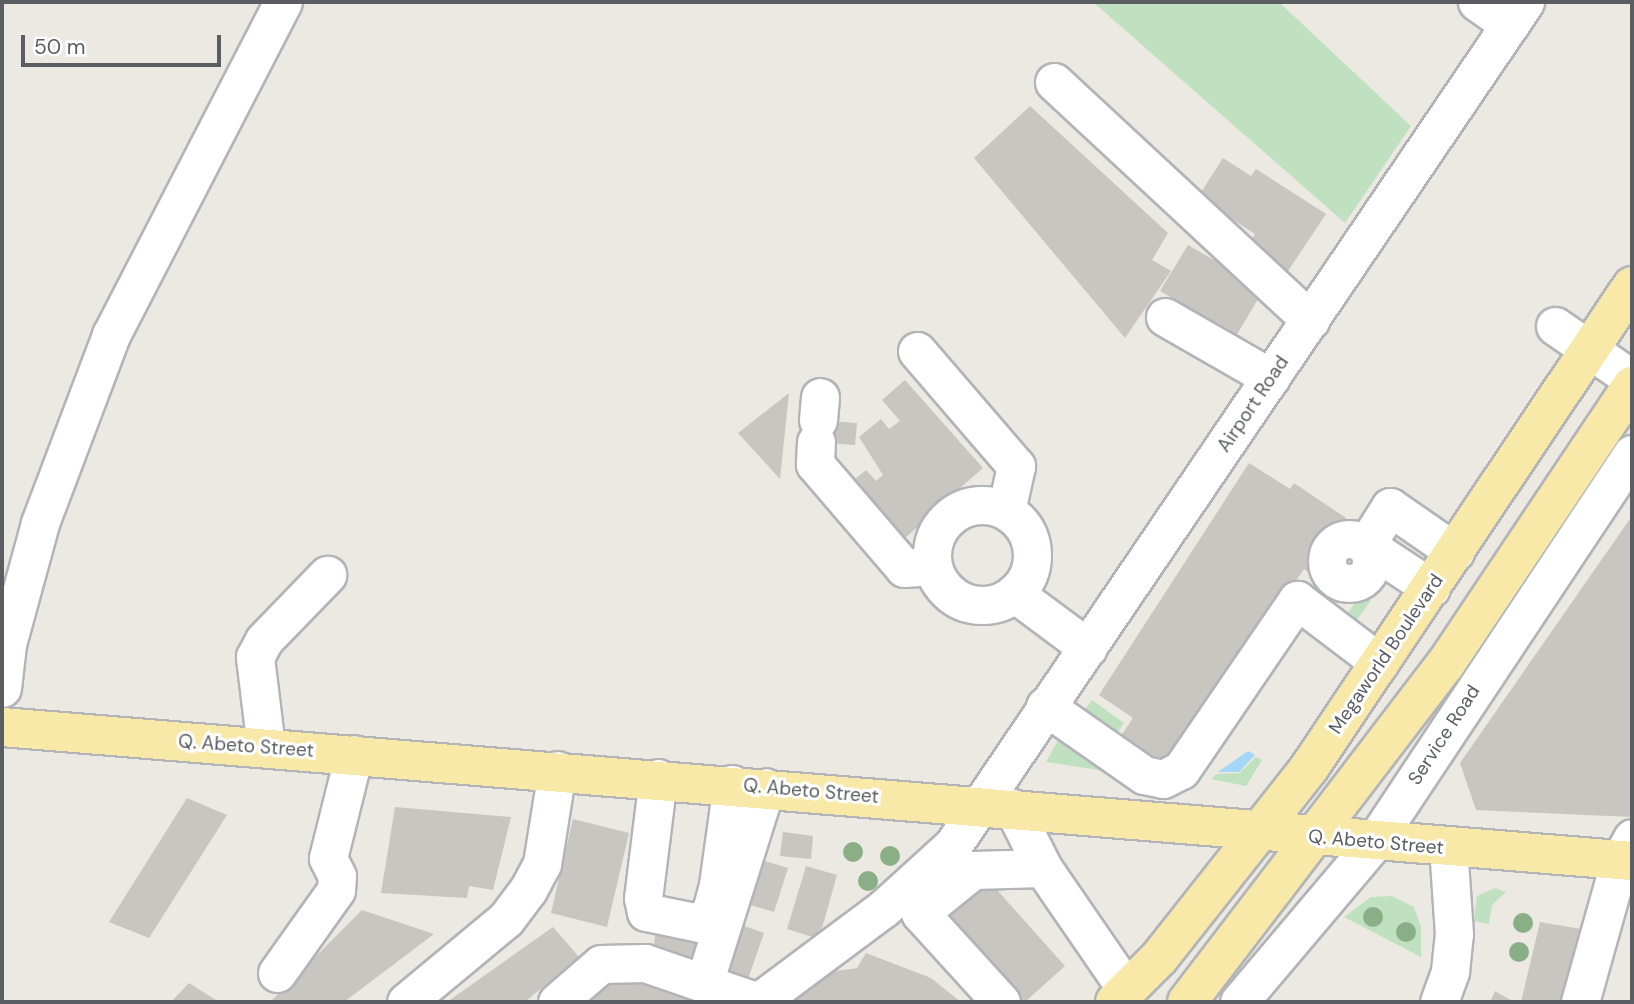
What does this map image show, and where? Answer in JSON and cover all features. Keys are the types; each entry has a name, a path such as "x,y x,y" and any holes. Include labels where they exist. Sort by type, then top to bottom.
{"main road":[{"name":"Megaworld Boulevard","path":"1121,996 1164,951 1259,834 1349,709 1632,286"},
{"path":"1194,994 1392,737 1632,386"},
{"path":"1519,455 1545,443 1558,444 1566,455 1564,486"},
{"path":"1349,709 1345,726 1357,744 1383,744 1392,737"},
{"name":"Q. Abeto Street","path":"2,727 749,785 995,806 1259,834 1448,847 1628,853"},
{"path":"1164,951 1185,943 1200,953 1207,967 1194,994"}],"street":[{"path":"2,688 7,644 40,523 111,335 283,2"},
{"path":"1477,2 1518,13"},
{"name":"Airport Road","path":"705,980 758,1002 884,908 995,806 1045,706 1088,648 1518,13"},
{"path":"1054,82 1310,320"},
{"path":"1165,317 1270,378"},
{"path":"1555,326 1632,379"},
{"path":"917,351 1016,466 1006,511"},
{"path":"818,420 814,464 904,568 932,566"},
{"name":"Service Road","path":"1239,1002 1374,842 1632,454"},
{"path":"974,505 1006,511 1029,535 1031,569 1014,593 997,603 964,601 939,581 932,566 936,534 958,510 974,505"},
{"path":"1431,588 1366,545 1390,507 1455,552"},
{"path":"266,747 255,657 264,640 327,575"},
{"path":"1014,593 1088,648"},
{"path":"1045,706 1144,775 1163,779 1181,770 1297,600 1380,663"},
{"path":"277,973 336,890 338,880 328,859 354,754"},
{"path":"406,1002 506,919 528,890 542,864 557,770"},
{"path":"659,778 643,898 646,912 699,923 711,911 749,785"},
{"path":"557,1002 601,964 645,963 705,980 749,785"},
{"path":"995,806 1043,868 1121,996"},
{"path":"1439,1002 1450,971 1454,934 1448,847"},
{"path":"1580,1002 1628,853"},
{"path":"1001,1002 920,913 973,870 1043,868"},
{"path":"884,908 970,1002"}],"green space":[{"path":"1093,2 1279,2 1411,126 1345,223"},
{"path":"1362,593 1371,600 1351,628 1342,621"},
{"path":"1092,700 1124,723 1114,737 1082,713"},
{"path":"1065,728 1131,775 1046,762"},
{"path":"1256,757 1262,760 1246,786 1211,779 1217,774 1239,773"},
{"path":"1495,888 1506,892 1492,905 1489,924 1474,921 1477,896"},
{"path":"1392,896 1414,907 1421,927 1421,957 1344,917 1371,897"}],"water":[{"path":"1248,751 1255,755 1239,772 1218,772"}],"building":[{"path":"1030,106 1168,233 1152,260 1171,271 1125,338 974,158"},
{"path":"1223,158 1251,176 1256,169 1326,214 1282,280 1242,255 1255,234 1198,197"},
{"path":"1188,245 1264,289 1236,336 1160,291"},
{"path":"905,380 983,468 951,496 970,519 950,536 930,516 895,547 844,488 866,470 876,481 883,475 859,437 881,419 889,429 900,421 882,400"},
{"path":"789,393 780,479 738,433"},
{"path":"800,419 857,423 855,445 799,441"},
{"path":"1249,463 1290,489 1294,483 1346,518 1309,573 1304,569 1162,773 1117,742 1133,718 1099,695"},
{"path":"1632,516 1632,817 1476,810 1460,763"},
{"path":"187,798 227,815 149,938 109,922"},
{"path":"395,807 511,817 493,890 469,886 467,898 381,893"},
{"path":"573,819 629,833 607,927 551,913"},
{"path":"783,832 813,836 811,859 780,856"},
{"path":"756,858 788,868 774,912 743,903"},
{"path":"806,866 837,875 819,939 787,929"},
{"path":"989,881 1065,966 1025,1002 1010,1002 940,924"},
{"path":"362,910 434,934 344,1002 270,1002"},
{"path":"1540,922 1593,931 1574,1002 1521,1002"},
{"path":"736,923 764,933 747,982 719,972"},
{"path":"553,927 579,957 525,1002 447,1002"},
{"path":"655,934 697,938 695,960 653,956"},
{"path":"866,953 931,978 961,1002 768,1002 836,971 857,968"},
{"path":"609,962 631,973 696,1002 564,1002"},
{"path":"189,983 216,1000 171,1002"},
{"path":"1495,991 1514,1002 1490,1002"}]}
